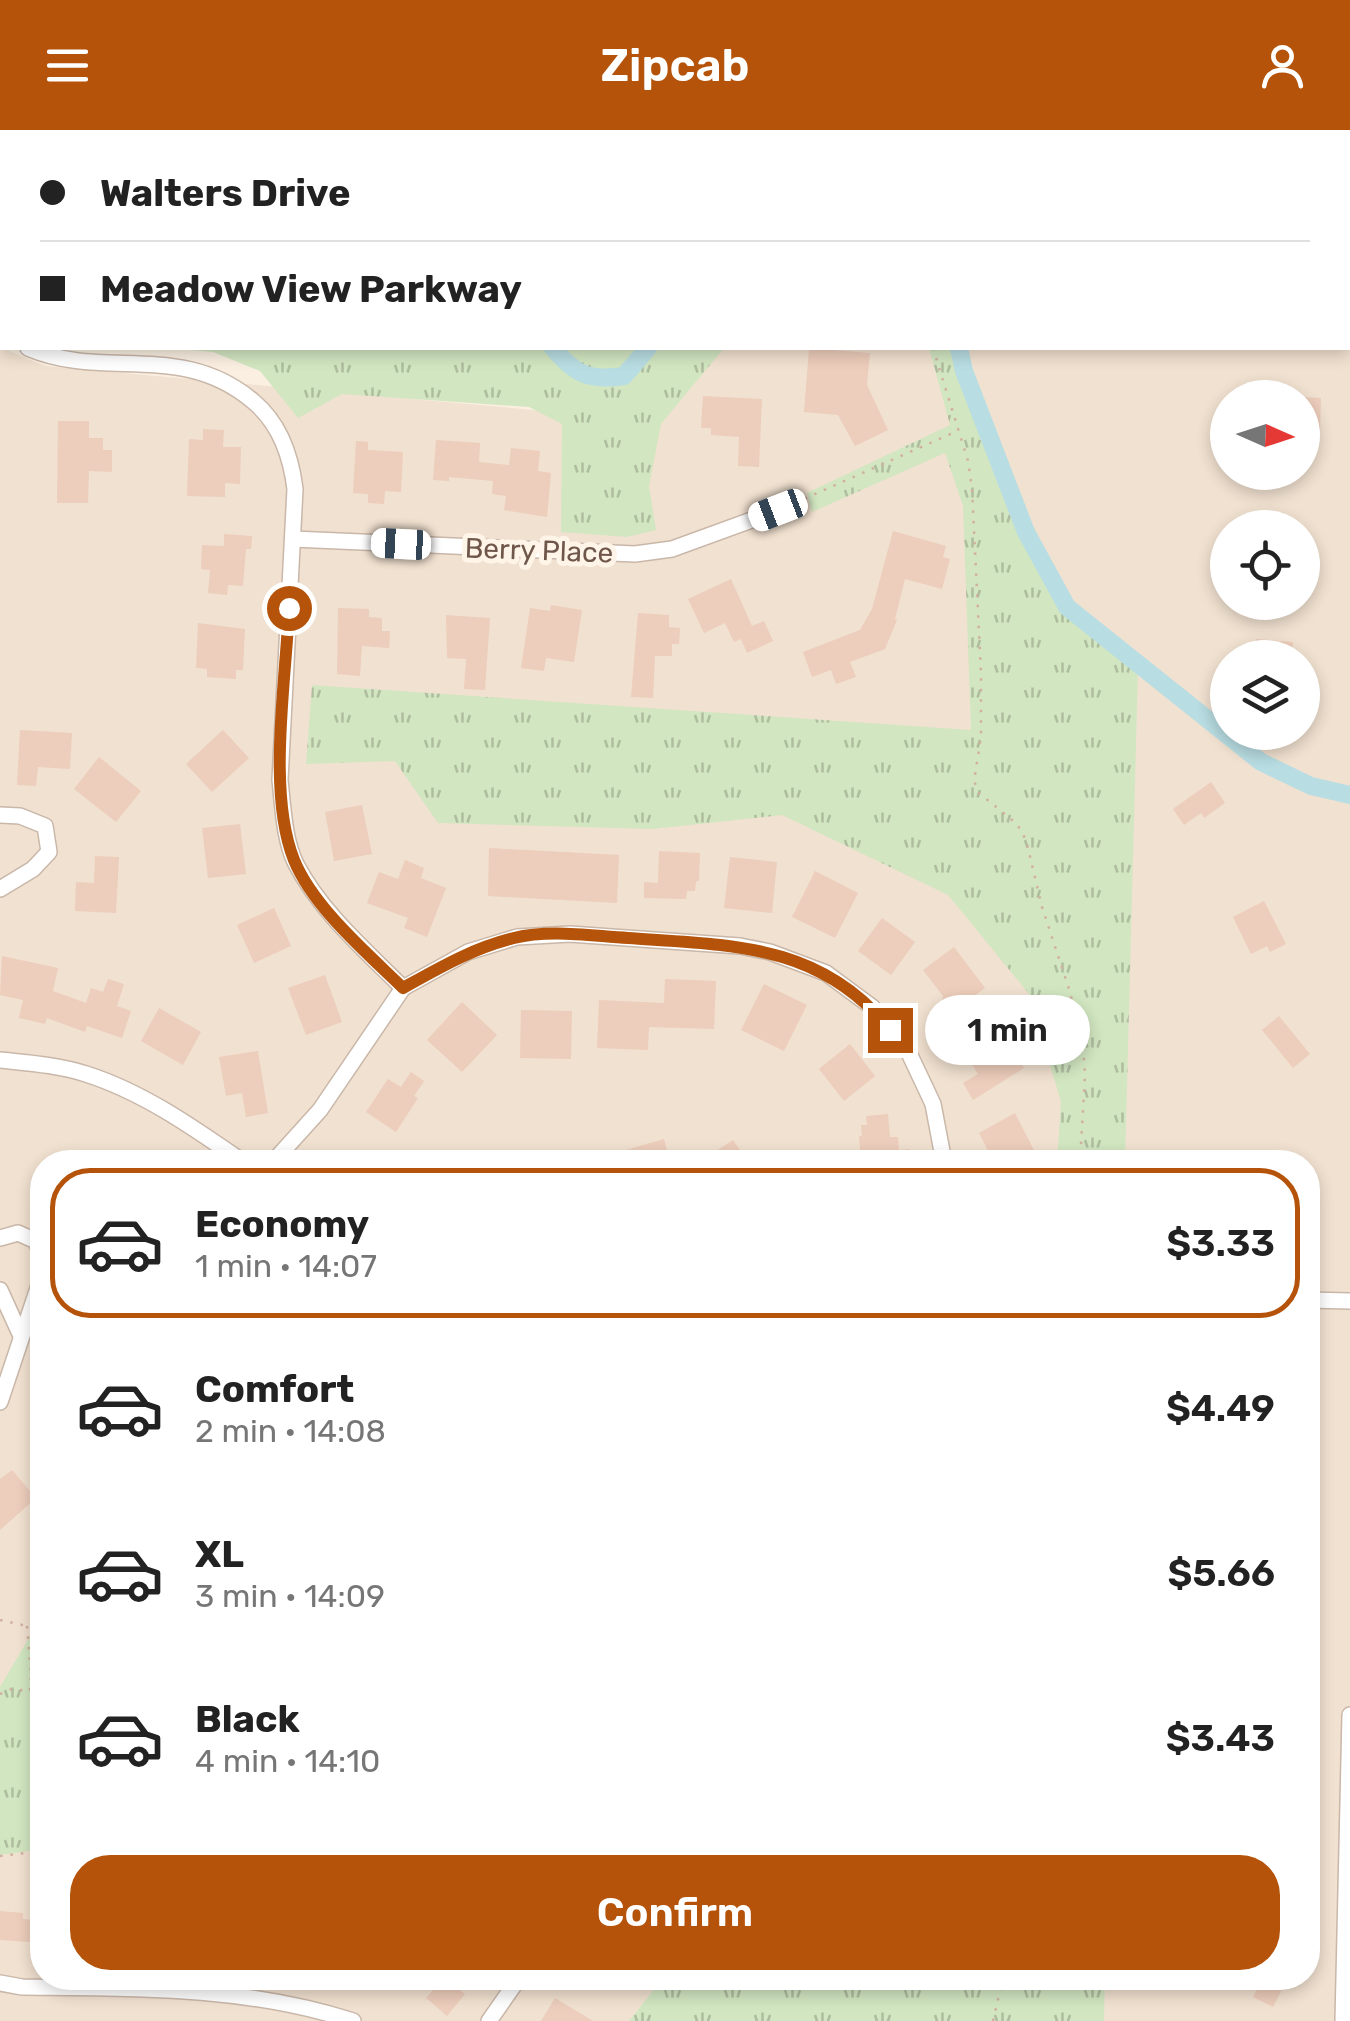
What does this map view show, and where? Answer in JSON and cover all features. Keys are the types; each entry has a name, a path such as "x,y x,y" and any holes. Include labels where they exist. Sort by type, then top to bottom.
{"street":[{"path":"34,350 57,358 182,366 212,374 238,388 263,410 280,434 292,461 295,489 280,780 284,822 295,862 326,909 403,988"},
{"name":"Berry Place","path":"293,539 635,554 672,550 778,510"},
{"path":"0,815 20,816 45,826 49,852 34,869 0,890"},
{"path":"283,1150 320,1110 403,988 468,952 517,937 570,934 708,943 770,952 826,973 872,1007 909,1054 933,1104 942,1150"},
{"path":"0,1060 84,1074 189,1124 226,1150"},
{"path":"0,1238 18,1232 30,1238"},
{"path":"0,1290 21,1336"},
{"path":"1320,1300 1350,1301"},
{"path":"0,1402 30,1310"},
{"path":"1343,2021 1350,1716"},
{"path":"0,1983 30,1987"},
{"path":"185,1990 256,1998 353,2021"},
{"path":"488,2021 510,1990"}],"path":[{"path":"934,350 968,460 972,488 981,673 981,737 974,781 979,793 1017,824 1026,840 1083,1046 1085,1099 1081,1150"},
{"path":"806,498 958,430"},
{"path":"0,1620 30,1625"},
{"path":"27,1626 30,1662"},
{"path":"0,1694 12,1689 30,1691"},
{"path":"0,1856 30,1853"},
{"path":"993,2021 1001,1990"}],"shaded area":[{"path":"0,350 45,366 612,417 696,350 931,350 966,475 971,730 1000,661 947,350 1350,350 1350,2021 0,2021"}],"green space":[{"path":"192,350 722,350 661,424 649,486 656,530 627,537 561,532 562,424 529,407 342,394 298,418 260,371 213,352"},
{"path":"930,350 961,350 982,425 1008,494 1059,597 1076,619 1138,668 1125,1150 1058,1150 1061,1102 1029,994 948,895 782,815 652,829 438,823 395,761 306,764 312,685 971,730 963,506 945,453 812,512 807,493 950,425"},
{"path":"30,1636 30,1851 0,1855 0,1687"},
{"path":"654,1990 1105,1990 1104,2021 629,2021"}],"building":[{"path":"809,350 870,353 867,385 888,430 855,446 838,415 804,412"},
{"path":"703,396 762,399 759,467 738,466 739,437 711,435 711,428 701,428"},
{"path":"58,421 89,421 89,438 103,438 103,450 112,450 112,472 89,471 88,503 57,503"},
{"path":"203,429 224,430 223,447 241,447 240,484 225,483 225,497 187,496 189,439 203,440"},
{"path":"436,440 480,443 479,462 509,465 511,448 540,451 538,471 551,473 547,517 504,510 506,496 492,494 493,481 449,477 449,481 433,480"},
{"path":"356,441 368,442 368,450 403,452 401,492 385,491 384,504 368,503 368,494 353,493"},
{"path":"893,531 946,546 943,557 950,559 942,589 905,579 897,620 885,649 850,662 856,677 836,684 831,670 812,677 803,652 860,630 872,609"},
{"path":"224,534 252,536 251,549 246,549 243,586 228,585 227,595 208,593 210,570 201,569 202,545 224,546"},
{"path":"731,579 752,626 764,621 773,641 747,653 741,639 734,642 725,623 704,633 688,599"},
{"path":"551,605 582,610 574,662 546,658 544,671 521,668 530,608 550,611"},
{"path":"338,608 369,609 369,617 382,618 382,631 390,631 389,648 362,646 360,676 337,674"},
{"path":"638,613 669,615 669,627 680,628 679,644 672,644 672,656 655,656 653,698 631,697"},
{"path":"446,615 490,618 485,690 464,689 466,659 447,658"},
{"path":"198,623 245,629 243,670 236,670 236,679 207,677 207,669 196,668"},
{"path":"20,730 72,733 70,769 38,767 36,786 17,785"},
{"path":"223,730 249,758 212,792 186,764"},
{"path":"99,757 141,791 116,822 74,789"},
{"path":"1211,782 1225,803 1204,818 1201,813 1184,825 1173,809"},
{"path":"362,805 372,854 334,861 325,812"},
{"path":"240,824 246,874 208,878 202,828"},
{"path":"489,848 619,855 617,903 488,896"},
{"path":"659,851 700,853 699,881 695,891 687,891 686,899 644,898 644,882 658,883"},
{"path":"95,856 119,857 116,913 75,911 76,882 94,883"},
{"path":"730,857 777,862 772,913 724,908"},
{"path":"405,860 424,868 421,878 446,888 427,937 404,928 408,918 367,903 379,872 398,879"},
{"path":"815,871 858,893 835,938 792,917"},
{"path":"1264,901 1286,944 1270,952 1267,946 1251,954 1233,917"},
{"path":"274,908 291,946 254,963 237,925"},
{"path":"882,918 915,942 891,975 858,951"},
{"path":"954,947 985,988 960,1007 956,1029 938,1026 943,996 923,970"},
{"path":"2,956 58,968 53,991 86,1003 91,988 103,992 108,979 124,984 117,1006 131,1011 122,1038 87,1026 85,1032 47,1018 45,1024 19,1018 23,1000 0,995"},
{"path":"325,975 342,1022 306,1035 288,988"},
{"path":"665,979 716,981 714,1029 649,1027 648,1050 597,1048 599,1000 664,1003"},
{"path":"764,984 807,1005 784,1051 741,1030"},
{"path":"462,1002 497,1035 462,1072 427,1040"},
{"path":"159,1008 201,1032 183,1065 141,1041"},
{"path":"521,1010 572,1011 571,1059 520,1058"},
{"path":"1279,1016 1310,1054 1293,1068 1262,1030"},
{"path":"999,1028 1024,1068 973,1100 963,1083 978,1074 963,1051"},
{"path":"850,1044 875,1076 844,1101 819,1069"},
{"path":"258,1051 268,1113 246,1117 242,1093 226,1096 219,1057"},
{"path":"411,1072 424,1081 396,1132 366,1112 388,1079 401,1087"},
{"path":"1015,1113 1034,1150 988,1150 979,1133"},
{"path":"888,1114 890,1137 898,1137 899,1150 860,1150 859,1136 861,1125 867,1125 866,1116"},
{"path":"664,1139 667,1150 626,1150"},
{"path":"733,1140 740,1150 718,1150"},
{"path":"12,1470 30,1491 30,1503 0,1530 0,1479"},
{"path":"0,1911 23,1913 23,1919 30,1920 30,1942 0,1940"},
{"path":"433,1990 460,1990 465,1994 447,2016 426,1998"},
{"path":"1257,1990 1282,1990 1273,2007 1253,1997"},
{"path":"555,1998 593,2021 541,2021"}],"waterway":[{"path":"555,350 576,370 601,378 624,376 646,350"},
{"path":"959,350 1026,532 1067,607 1261,762 1311,786 1350,795"}],"route":[{"path":"289,608 280,780 284,822 295,862 326,909 403,988 468,952 517,937 570,934 708,943 770,952 826,973 872,1007 890,1030"}]}
